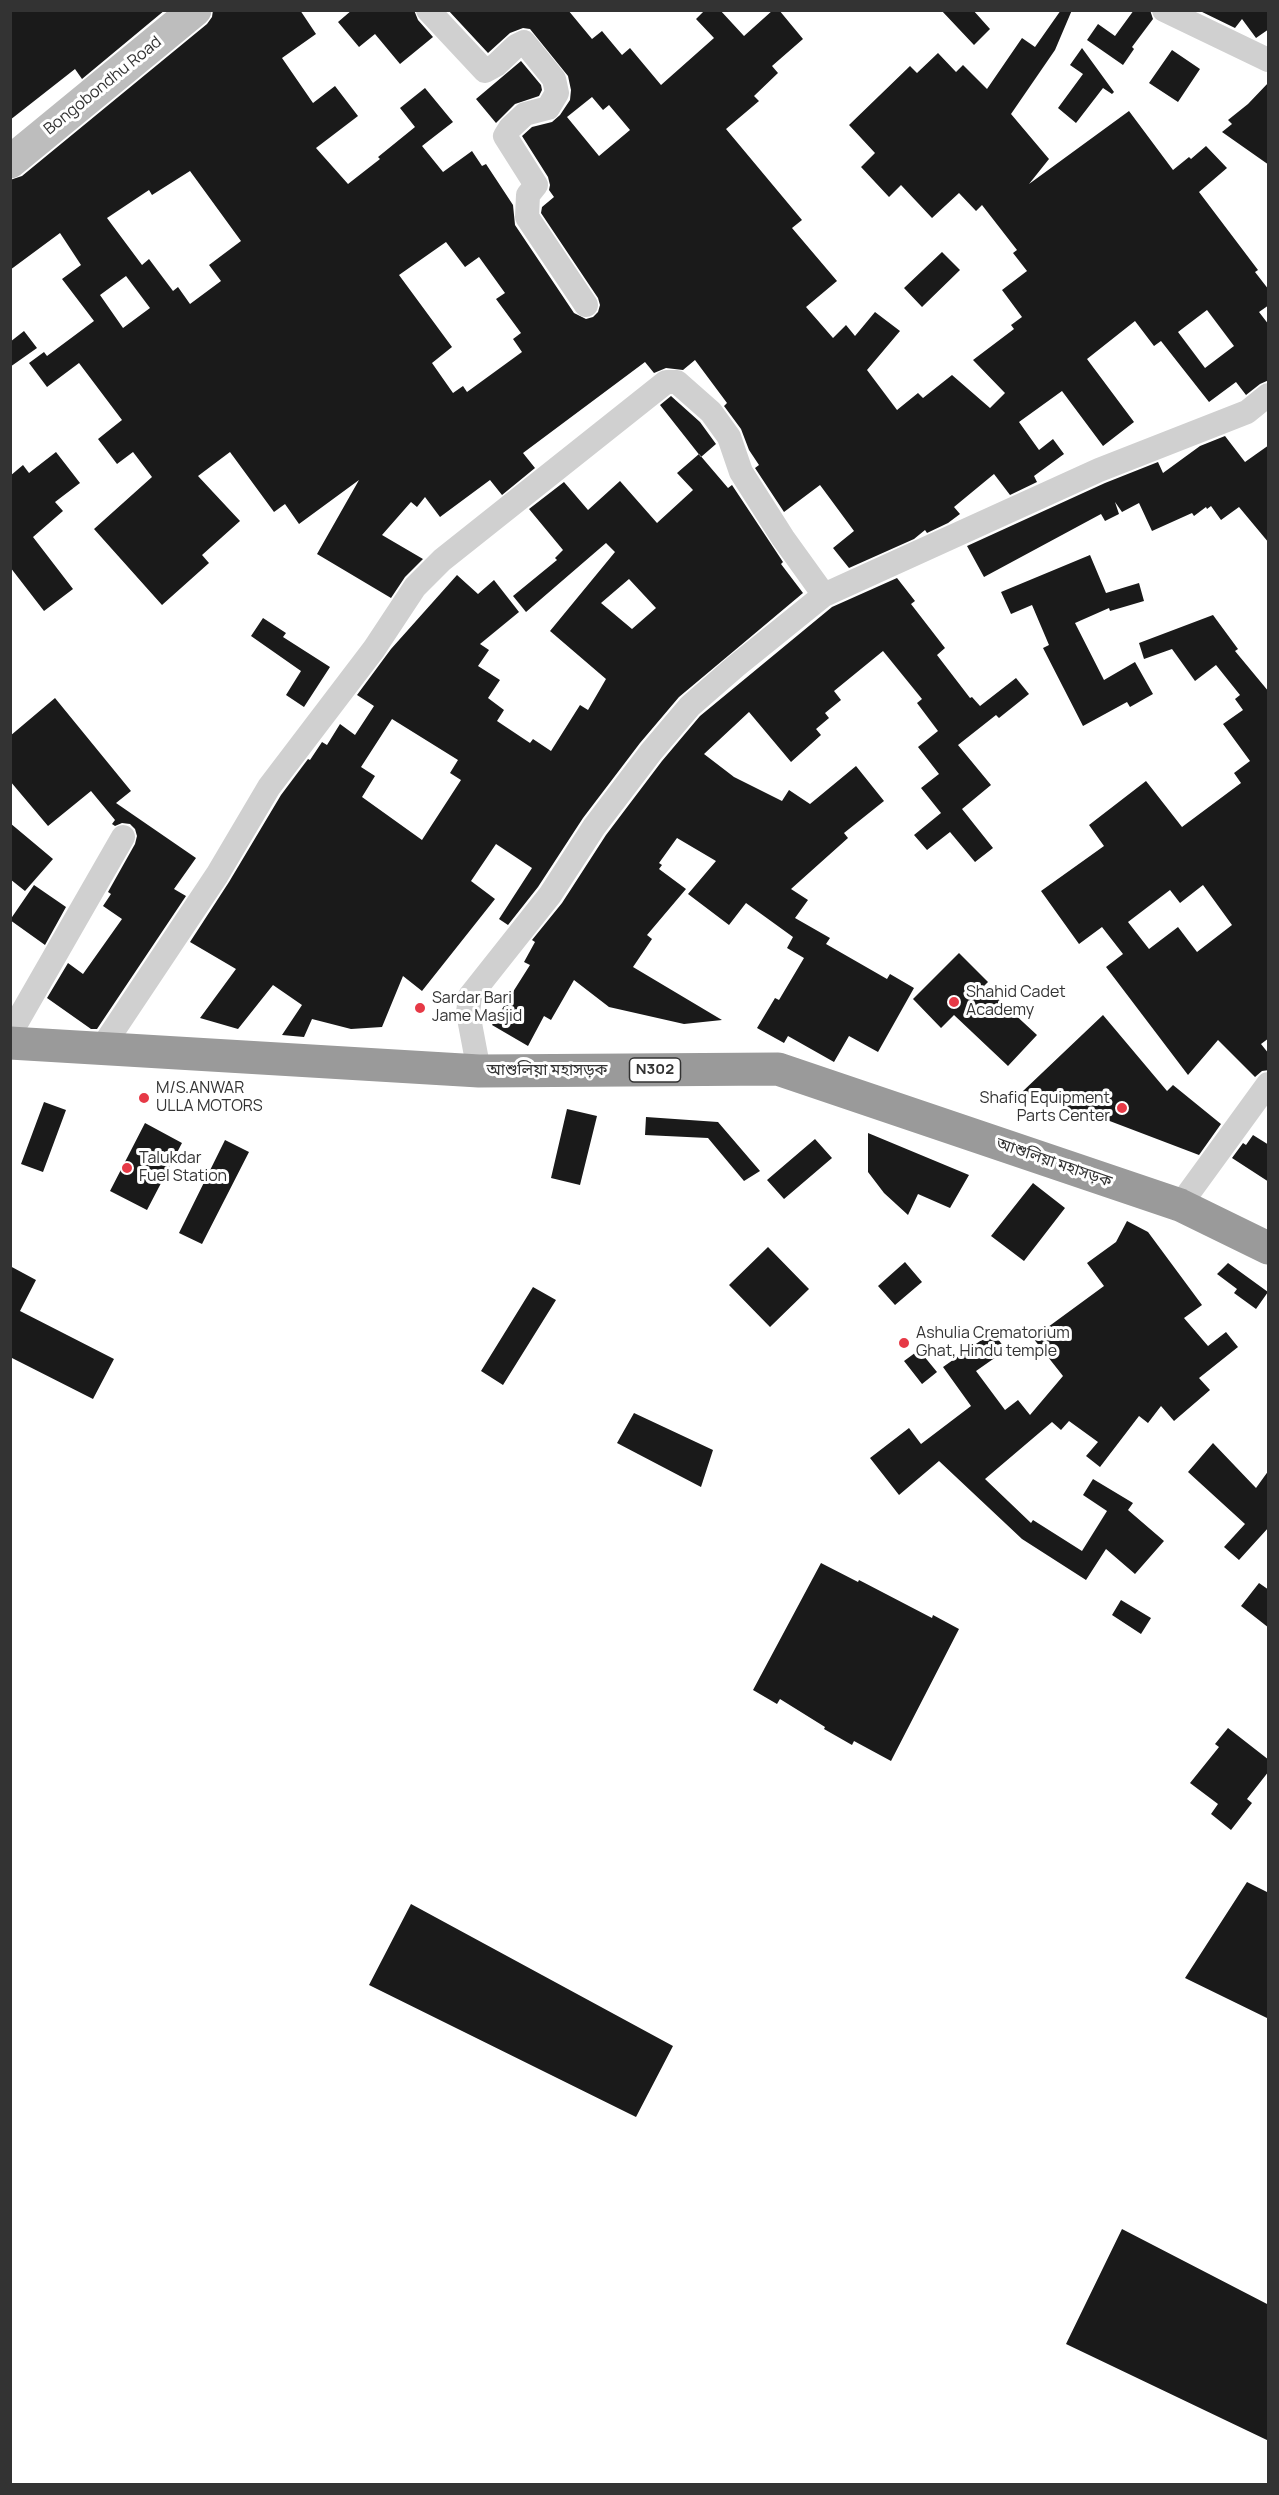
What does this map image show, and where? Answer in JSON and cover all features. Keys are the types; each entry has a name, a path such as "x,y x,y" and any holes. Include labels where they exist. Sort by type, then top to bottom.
{"highway":[{"name":"আশুলিয়া মহাসড়ক","path":"10,1043 479,1071 778,1069 1180,1205 1269,1248"}],"street":[{"name":"Bongobondhu Road","path":"10,162 195,10"},
{"path":"428,10 485,71 496,65 516,45 524,42 554,79 557,93 548,108 525,114 505,136 536,185 528,195 527,217 586,305"},
{"path":"1164,10 1269,60"},
{"path":"101,1049 217,875 269,787 374,649 415,587 442,560 666,382 677,382 711,411 729,436 741,472 783,538 824,595"},
{"path":"479,1071 468,1013 470,996 550,895 594,827 651,752 690,706 824,595 1100,470 1247,412 1269,395"},
{"path":"10,1034 123,837"},
{"path":"1180,1205 1269,1084"}],"building":[{"path":"10,10 165,10 82,79 75,69 10,120"},
{"path":"213,10 300,10 316,34 282,58 313,103 335,86 358,116 316,148 348,184 415,127 400,108 425,88 453,122 422,146 443,172 472,151 482,166 486,164 513,205 515,225 574,313 586,319 598,312 600,305 598,298 541,213 542,207 554,197 549,190 548,177 522,136 532,127 552,122 560,115 570,100 571,90 568,76 530,29 523,28 510,33 488,53 448,10 568,10 592,39 602,31 622,55 630,48 661,85 714,38 696,19 705,10 720,10 744,36 773,10 779,10 803,39 772,66 778,73 754,96 759,101 726,129 802,220 792,228 837,281 806,307 833,338 846,325 855,336 875,312 900,331 867,370 897,410 918,393 923,398 952,375 990,408 1005,393 973,360 1014,329 1011,325 1022,317 1002,290 1027,271 1013,253 1017,250 982,205 976,211 959,193 932,218 901,185 889,197 861,167 875,153 849,125 910,66 917,73 938,53 956,72 963,65 987,89 1022,38 1035,47 1061,10 1072,10 1055,50 1011,114 1049,159 1029,184 1129,111 1173,170 1206,146 1227,168 1199,192 1258,270 1255,272 1269,290 1269,305 1259,312 1269,325 1269,380 1246,395 1236,382 1209,402 1161,341 1154,346 1135,321 1087,359 1134,422 1103,446 1062,391 1019,422 1039,450 1053,439 1064,454 1034,476 1037,482 1010,495 994,474 954,507 960,514 948,523 927,533 925,530 914,539 849,568 833,548 854,531 820,485 784,512 755,468 759,465 749,450 741,429 724,406 727,403 695,360 683,370 666,368 654,373 645,362 523,453 535,468 502,495 490,480 440,517 425,497 417,507 411,502 382,535 423,559 405,577 391,598 317,554 359,480 299,524 285,504 274,512 230,452 198,476 240,521 202,555 209,563 162,605 94,529 152,477 133,452 117,464 98,439 122,420 79,363 47,387 29,363 44,352 47,356 94,321 62,279 81,265 60,233 10,270 10,180 22,176 207,24 212,17","holes":["592,97 603,110 609,105 630,130 599,156 567,117","190,171 241,241 209,265 221,281 190,304 178,287 173,291 149,259 142,265 107,218 149,190 152,195","446,242 465,267 479,257 505,293 496,299 521,333 513,339 522,352 467,392 463,386 453,393 432,363 452,347 399,275","126,276 150,308 123,328 100,295","1207,310 1234,346 1205,368 1178,332"]},
{"path":"352,10 414,10 418,20 433,37 400,64 375,34 359,47 338,22"},
{"path":"941,10 973,10 990,29 974,45"},
{"path":"1134,10 1150,10 1153,19 1132,47 1134,49 1123,65 1087,40 1098,24 1115,36"},
{"path":"1198,10 1269,10 1269,29 1256,38 1242,19 1235,28"},
{"path":"1082,48 1114,92 1112,94 1103,88 1076,123 1058,108 1083,74 1070,65"},
{"path":"1172,50 1200,69 1178,102 1149,83"},
{"path":"521,61 541,85 542,90 539,96 515,104 496,123 476,99"},
{"path":"1269,82 1269,165 1222,132 1232,124 1228,120 1248,104"},
{"path":"942,252 960,270 922,307 904,288"},
{"path":"24,331 37,348 10,367 10,342"},
{"path":"671,396 700,422 716,444 701,457 660,405"},
{"path":"1225,436 1245,462 1269,445 1269,543 1239,507 1221,520 1211,506 1207,509 1206,507 1194,516 1192,513 1152,531 1139,503 1122,512 1115,502 1119,514 1105,521 1101,514 984,577 967,546 1105,483 1158,462 1163,473 1200,446"},
{"path":"56,452 80,483 55,502 63,511 33,537 73,589 44,611 10,567 10,476 23,465 29,473"},
{"path":"699,454 728,488 732,485 783,562 781,564 803,593 679,697 640,743 583,818 538,887 508,925 499,919 532,868 496,844 471,881 495,899 422,991 403,976 382,1027 351,1029 312,1019 304,1037 282,1035 302,1005 273,985 238,1029 200,1018 236,969 190,942 281,795 308,759 310,760 322,742 327,745 340,724 355,735 374,706 357,695 391,649 457,575 478,594 494,580 519,612 480,644 489,650 478,666 500,680 488,698 504,710 497,721 530,743 533,739 551,751 580,705 588,710 606,679 550,631 615,552 606,543 526,612 513,596 557,560 555,558 563,550 529,509 564,482 588,510 620,481 657,523 693,490 677,473","holes":["629,579 656,608 632,629 601,603","392,719 458,760 450,773 461,780 422,840 362,797 375,776 361,767"]},
{"path":"1090,555 1106,593 1139,583 1144,601 1110,611 1109,608 1075,623 1104,680 1135,662 1153,694 1130,707 1127,702 1083,726 1043,648 1049,645 1032,605 1011,614 1001,592"},
{"path":"897,578 915,601 911,604 945,648 937,655 970,698 972,697 980,706 1016,678 1029,694 999,718 996,715 958,745 991,785 962,809 993,848 975,862 950,832 927,850 914,835 941,813 921,788 939,774 918,747 938,731 917,703 922,699 883,651 834,691 841,700 825,713 829,718 816,729 821,735 791,762 749,712 704,754 734,777 782,801 789,790 810,804 856,766 884,801 844,833 848,838 791,889 808,900 795,918 830,938 826,944 887,979 890,974 914,988 878,1052 849,1036 834,1062 788,1036 784,1043 757,1028 775,998 779,1000 804,958 787,948 793,937 746,903 729,925 688,894 716,861 677,838 659,863 662,865 659,869 686,889 647,935 652,939 633,967 722,1020 684,1024 609,1007 574,980 551,1020 544,1016 528,1046 492,1025 530,965 524,962 535,942 532,940 562,903 606,835 662,761 700,716 832,607"},
{"path":"1213,615 1238,649 1235,651 1269,692 1269,1038 1261,1044 1269,1054 1269,1070 1262,1071 1255,1077 1218,1040 1188,1075 1106,967 1123,954 1102,927 1079,944 1041,891 1104,846 1089,825 1146,781 1182,827 1241,783 1234,773 1250,761 1223,724 1243,710 1235,699 1240,695 1216,665 1195,681 1172,649 1144,659 1139,643","holes":["1203,885 1232,925 1197,952 1178,927 1149,949 1128,922 1170,890 1180,903"]},
{"path":"263,618 286,633 283,637 330,667 304,707 286,695 301,671 251,636"},
{"path":"55,698 131,791 116,803 196,858 174,889 186,896 97,1029 91,1029 47,998 68,963 83,974 122,919 103,906 111,894 108,892 135,844 137,836 130,824 122,823 115,826 112,824 115,820 91,791 48,826 10,781 10,736"},
{"path":"10,823 53,859 25,891 10,879"},
{"path":"34,885 66,907 45,945 10,920"},
{"path":"959,953 988,982 984,986 1037,1035 1008,1066 954,1015 941,1028 913,999"},
{"path":"1103,1015 1167,1091 1173,1085 1221,1124 1199,1155 1086,1112 1084,1115 1022,1092"},
{"path":"44,1102 66,1110 43,1172 21,1164"},
{"path":"567,1109 597,1116 580,1185 551,1178"},
{"path":"646,1117 718,1122 760,1171 744,1181 708,1138 645,1135"},
{"path":"145,1123 182,1143 147,1210 110,1191"},
{"path":"868,1133 969,1175 950,1208 918,1194 908,1215 884,1193 868,1172"},
{"path":"1253,1135 1269,1145 1269,1182 1232,1158 1243,1143 1246,1145"},
{"path":"815,1139 832,1158 784,1199 767,1180"},
{"path":"225,1140 249,1152 202,1244 179,1233"},
{"path":"1033,1183 1065,1208 1024,1261 991,1236"},
{"path":"1127,1221 1148,1232 1202,1305 1184,1318 1208,1346 1226,1332 1238,1347 1199,1378 1210,1390 1174,1421 1161,1406 1148,1423 1139,1416 1100,1467 1086,1456 1098,1442 1069,1421 1061,1430 1052,1422 985,1479 1031,1523 1033,1520 1082,1551 1107,1511 1083,1495 1093,1479 1133,1503 1128,1510 1164,1541 1135,1574 1106,1549 1086,1580 1022,1539 939,1461 899,1495 870,1458 909,1428 921,1444 971,1406 943,1367 993,1332 1006,1350 976,1371 1005,1410 1018,1400 1030,1415 1063,1376 1033,1338 1104,1286 1087,1263 1116,1242"},
{"path":"768,1247 809,1289 770,1327 729,1285"},
{"path":"905,1262 922,1282 895,1305 878,1286"},
{"path":"1228,1263 1268,1292 1256,1309 1234,1293 1237,1289 1217,1274"},
{"path":"10,1266 36,1280 20,1311 114,1359 93,1399 10,1357"},
{"path":"533,1287 556,1300 503,1385 481,1371"},
{"path":"919,1350 937,1372 922,1384 904,1361"},
{"path":"634,1413 713,1450 701,1487 617,1443"},
{"path":"1213,1443 1256,1488 1269,1470 1269,1527 1239,1560 1224,1547 1245,1524 1188,1472"},
{"path":"821,1563 959,1629 891,1761 854,1741 852,1745 780,1699 777,1704 753,1690"},
{"path":"1259,1583 1269,1590 1269,1628 1241,1606"},
{"path":"1121,1600 1151,1618 1141,1634 1112,1615"},
{"path":"1228,1728 1269,1760 1269,1771 1247,1799 1252,1803 1231,1830 1211,1814 1218,1804 1190,1783 1219,1747 1215,1744"},
{"path":"1247,1882 1269,1893 1269,2019 1185,1978"},
{"path":"411,1904 673,2046 636,2117 369,1985"},
{"path":"1122,2229 1269,2305 1269,2441 1066,2344"}],"place":[{"name":"Shahid Cadet Academy","path":"954,1002"},
{"name":"Sardar Bari Jame Masjid","path":"420,1008"},
{"name":"M/S.ANWAR ULLA MOTORS","path":"144,1098"},
{"name":"Shafiq Equipment Parts Center","path":"1122,1108"},
{"name":"Talukdar Fuel Station","path":"127,1168"},
{"name":"Ashulia Crematorium Ghat, Hindu temple","path":"904,1343"}]}
